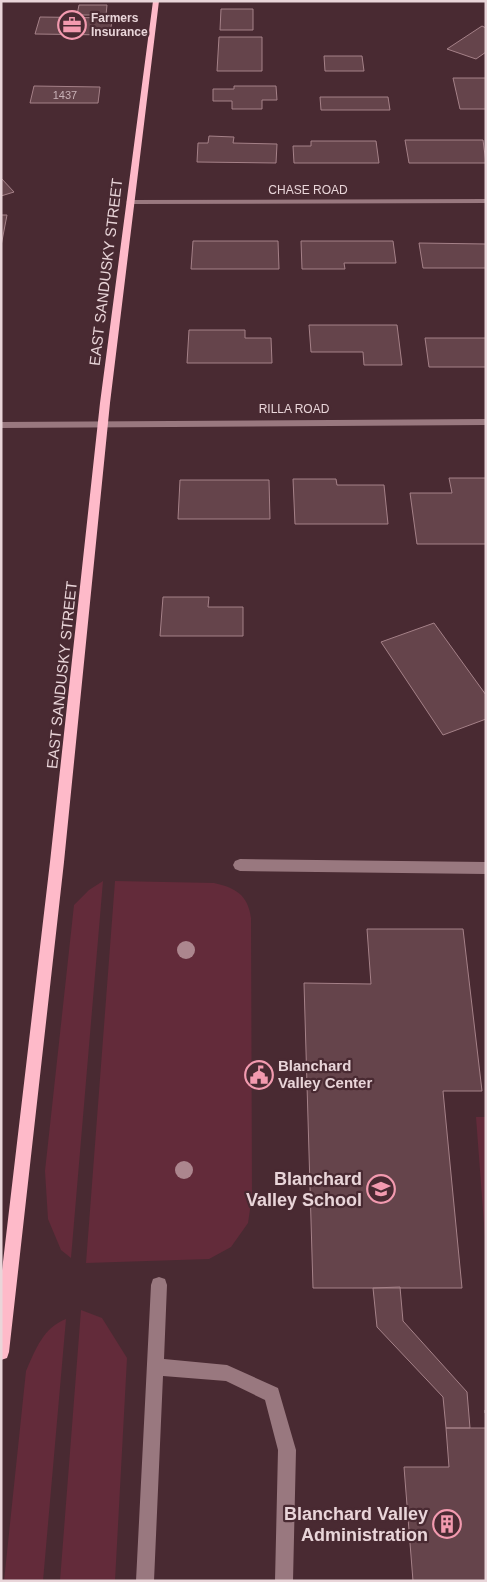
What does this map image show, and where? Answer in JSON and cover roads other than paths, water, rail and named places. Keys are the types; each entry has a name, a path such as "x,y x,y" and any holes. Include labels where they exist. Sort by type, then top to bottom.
{"main road":[{"name":"EAST SANDUSKY STREET","path":"1,1352 57,862 103,423 156,1"}],"street":[{"name":"CHASE ROAD","path":"130,202 486,201"},
{"name":"RILLA ROAD","path":"1,425 486,422"},
{"path":"240,865 486,868"},
{"path":"145,1581 159,1285"},
{"path":"155,1367 227,1374 272,1394 287,1450 284,1581"}],"place":[{"name":"Farmers Insurance","path":"72,25"},
{"name":"Blanchard Valley Center","path":"259,1075"},
{"name":"Blanchard Valley School","path":"381,1189"},
{"name":"Blanchard Valley Administration","path":"447,1524"}]}
